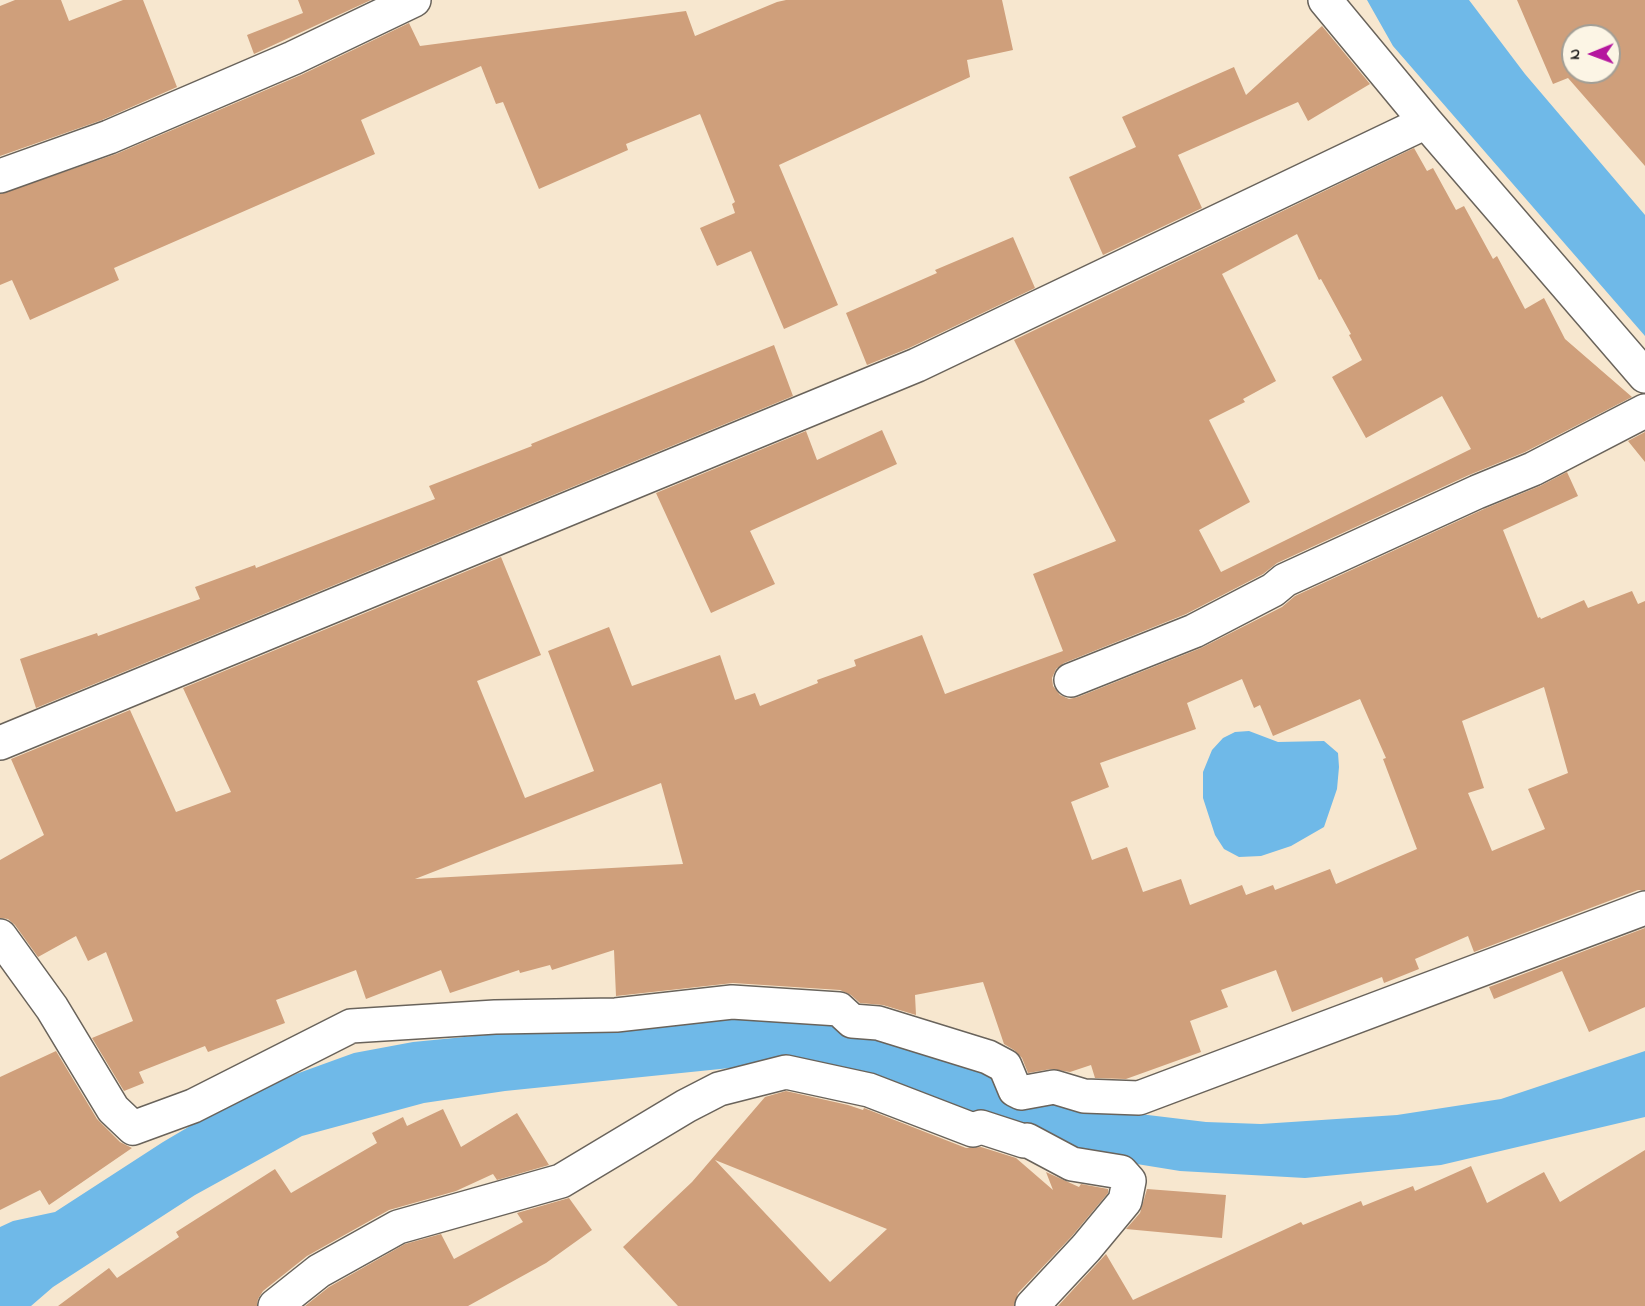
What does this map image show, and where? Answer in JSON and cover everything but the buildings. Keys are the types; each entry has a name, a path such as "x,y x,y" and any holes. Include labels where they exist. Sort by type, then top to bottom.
{"street":[{"path":"0,176 109,137 293,58 414,0"},
{"path":"1325,0 1426,122 1645,376"},
{"path":"0,742 917,365 1426,122"},
{"path":"1071,680 1194,631 1273,590 1285,580 1477,492 1533,469 1645,411"},
{"path":"0,936 52,1008 112,1109 133,1128 193,1106 351,1026 495,1017 616,1015 732,1002 839,1009 852,1021 878,1023 988,1057 1005,1066 1015,1090 1022,1093 1054,1086 1084,1096 1139,1098 1645,908"},
{"path":"275,1306 319,1271 398,1227 561,1181 686,1106 719,1089 786,1072 868,1090 973,1130 981,1127 1024,1142 1027,1140 1072,1164 1121,1172 1129,1181 1125,1201 1086,1248 1032,1306"}],"water":[{"path":"1367,0 1469,0 1525,74 1645,215 1645,336 1393,46"},
{"path":"1249,731 1278,742 1324,741 1338,753 1339,767 1337,789 1324,827 1291,846 1261,856 1239,857 1224,849 1215,835 1203,798 1203,772 1212,750 1223,738 1235,732"},
{"path":"794,1012 1123,1112 1206,1122 1261,1124 1397,1115 1501,1099 1645,1051 1645,1117 1441,1165 1305,1178 1180,1171 1075,1154 813,1066 730,1068 505,1091 424,1103 302,1136 195,1195 53,1287 31,1306 0,1306 0,1227 13,1221 55,1212 163,1142 224,1106 296,1074 354,1053 413,1042 547,1029"}]}
